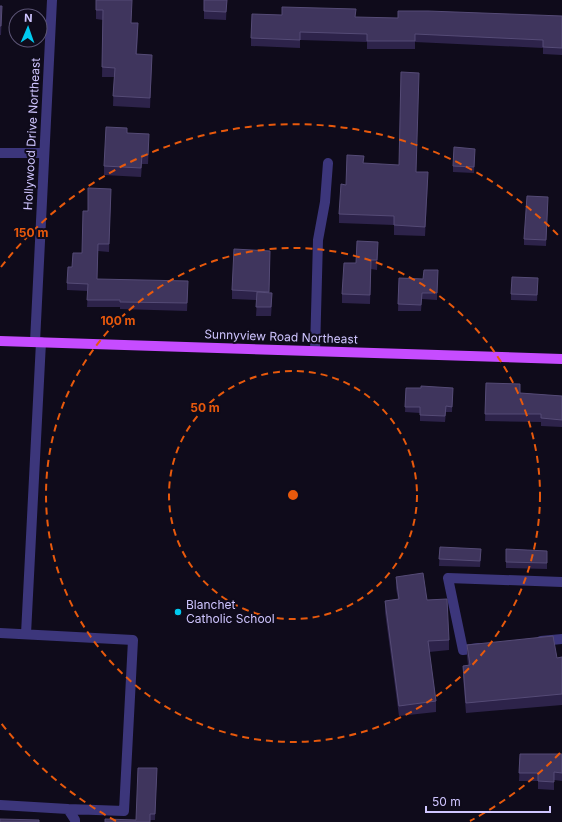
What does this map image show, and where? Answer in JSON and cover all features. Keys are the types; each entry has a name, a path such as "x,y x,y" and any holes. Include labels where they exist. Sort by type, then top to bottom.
{"main road":[{"name":"Sunnyview Road Northeast","path":"0,341 562,359"}],"street":[{"name":"Hollywood Drive Northeast","path":"26,634 44,153 52,0"},
{"path":"0,153 44,153"},
{"path":"316,351 318,240 325,202 328,163"},
{"path":"486,648 463,650 448,578 562,582"},
{"path":"0,633 133,640 124,811 0,805"},
{"path":"531,642 562,639"},
{"path":"68,809 75,822"}],"building":[{"path":"96,0 132,0 131,23 138,23 136,54 152,55 150,98 113,96 115,68 102,67 103,10 96,10"},
{"path":"204,0 227,0 226,12 204,11"},
{"path":"0,6 2,6 1,26 0,26"},
{"path":"282,7 356,9 355,17 398,18 398,11 562,16 562,48 543,47 543,40 415,34 415,41 367,41 367,34 300,32 300,40 251,38 252,14 282,15"},
{"path":"401,72 419,73 416,172 428,172 425,227 394,225 394,216 339,214 341,184 346,185 347,155 364,156 363,163 399,165"},
{"path":"106,127 127,128 127,133 149,134 148,155 142,155 141,168 104,166"},
{"path":"454,147 475,149 474,167 453,166"},
{"path":"88,188 111,189 109,244 98,244 97,279 188,281 187,303 87,300 88,284 67,283 68,267 72,267 73,253 82,253 83,211 88,211"},
{"path":"527,196 548,197 546,240 524,239"},
{"path":"357,241 378,242 377,260 371,260 370,295 342,294 344,263 356,263"},
{"path":"234,249 270,251 269,292 232,290"},
{"path":"424,270 438,270 437,293 422,293 421,305 398,304 399,278 423,279"},
{"path":"512,277 538,278 537,295 511,294"},
{"path":"257,292 272,293 271,307 256,307"},
{"path":"486,383 520,384 520,393 562,396 562,420 541,418 541,414 485,414"},
{"path":"421,386 453,388 452,407 446,406 445,416 420,415 420,407 405,407 406,388 421,388"},
{"path":"440,547 481,549 480,561 439,559"},
{"path":"506,549 547,551 547,563 506,562"},
{"path":"423,573 427,600 447,599 449,640 428,641 436,701 399,706 385,601 399,599 396,577"},
{"path":"553,636 557,658 562,657 562,694 466,703 463,666 470,665 467,645"},
{"path":"520,754 562,754 562,773 554,772 554,782 538,781 538,773 519,773"},
{"path":"138,768 157,768 155,814 150,814 150,822 105,822 105,819 136,820"},
{"path":"0,819 39,820 39,822 0,822"}],"place":[{"name":"Blanchet Catholic School","path":"178,612"}]}
